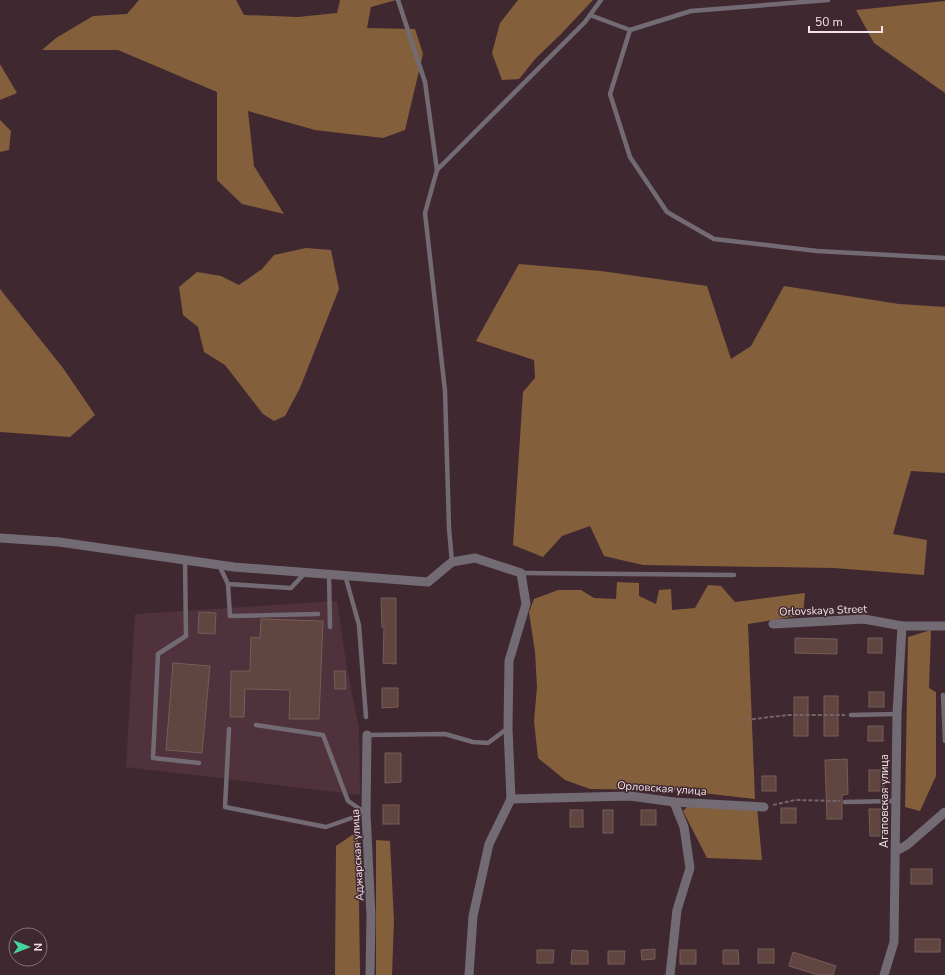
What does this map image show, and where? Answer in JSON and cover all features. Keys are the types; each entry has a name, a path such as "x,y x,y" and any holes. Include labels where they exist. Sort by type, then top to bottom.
{"street":[{"path":"0,538 59,542 219,565 428,582 452,562 475,558 521,573 526,604 510,660 508,728 511,799 489,844 473,916 469,975"},
{"name":"Orlovskaya Street","path":"773,624 864,619 902,626 945,626"},
{"name":"Агаповская улица","path":"884,975 894,942 897,714 902,626"},
{"name":"Аджарская улица","path":"367,735 366,813 371,916 370,975"},
{"name":"Орловская улица","path":"511,799 630,796 674,802 764,807"},
{"path":"670,975 677,910 690,868 684,827 674,802"},
{"path":"896,852 907,845 945,812"}],"lane":[{"path":"398,0 425,82 437,170 425,213 445,391 449,528 452,562"},
{"path":"437,170 584,22 601,0"},
{"path":"590,15 630,30 691,11 828,0"},
{"path":"630,30 610,94 630,157 667,212 714,238 817,251 945,258"},
{"path":"185,561 186,636 158,654 153,758 199,763"},
{"path":"219,565 228,584 230,616 318,614"},
{"path":"228,584 291,588 305,572"},
{"path":"521,573 734,575"},
{"path":"329,574 330,627"},
{"path":"345,576 359,625 366,717"},
{"path":"943,695 945,741"},
{"path":"851,715 897,714"},
{"path":"256,725 323,735 348,801 366,813"},
{"path":"367,735 445,734 473,742 488,743 508,728"},
{"path":"229,730 225,807 326,827 366,813"},
{"path":"845,802 895,801"}],"path":[{"path":"746,720 787,715 851,715"},
{"path":"764,807 795,800 845,802"}],"shaded area":[{"path":"139,0 236,0 244,15 298,17 337,13 340,0 396,0 371,7 367,28 415,29 423,54 405,130 383,138 315,130 248,111 254,166 284,214 242,204 217,180 217,92 118,50 42,50 56,38 93,16 127,14"},
{"path":"518,0 593,0 536,58 519,79 502,80 492,53 500,23"},
{"path":"945,1 945,93 874,43 856,10"},
{"path":"0,64 17,93 0,100"},
{"path":"0,120 11,131 9,150 0,152"},
{"path":"306,248 331,250 339,289 300,388 285,416 274,421 263,414 225,365 204,352 198,327 183,315 179,287 197,272 221,276 239,285 262,269 274,255"},
{"path":"519,264 601,271 707,286 731,359 751,346 784,286 899,304 945,307 945,473 911,471 893,534 927,540 924,575 834,568 643,565 604,556 590,526 562,536 543,557 513,545 523,392 535,378 534,360 476,341"},
{"path":"0,289 63,368 95,415 70,437 0,432"},
{"path":"617,582 639,583 639,596 656,604 659,590 671,589 672,610 695,608 708,585 721,586 735,602 805,593 803,615 748,624 755,799 676,790 590,789 565,780 538,758 534,721 537,687 535,652 529,612 534,599 558,590 581,590 594,598 616,599"},
{"path":"337,601 346,663 359,729 360,795 126,767 135,614"},
{"path":"931,630 929,688 936,692 936,776 920,811 905,807 908,637"},
{"path":"689,805 757,807 762,860 707,858 683,811"},
{"path":"358,831 360,975 335,975 336,846"},
{"path":"376,840 390,841 394,921 392,975 376,975"}],"building":[{"path":"381,598 396,598 396,664 383,663 384,627 382,627"},
{"path":"199,612 216,613 215,634 198,633"},
{"path":"261,619 323,621 319,719 289,719 290,690 245,689 244,717 230,717 231,671 250,671 251,637 260,638"},
{"path":"795,638 837,639 837,654 795,653"},
{"path":"868,638 882,638 882,653 868,653"},
{"path":"173,663 210,666 202,753 166,750"},
{"path":"334,671 345,671 346,689 335,689"},
{"path":"382,688 398,688 398,707 382,708"},
{"path":"869,692 884,692 884,707 869,707"},
{"path":"824,696 838,696 838,736 824,736"},
{"path":"794,697 808,697 808,736 794,736"},
{"path":"868,726 883,726 883,741 868,741"},
{"path":"385,753 401,753 401,782 385,783"},
{"path":"847,759 848,794 842,795 842,819 827,819 825,760"},
{"path":"869,770 884,770 884,791 869,791"},
{"path":"762,776 776,776 776,791 762,791"},
{"path":"383,805 399,805 399,824 383,824"},
{"path":"781,808 796,808 796,823 781,823"},
{"path":"869,809 883,809 884,836 870,836"},
{"path":"570,810 583,810 583,827 570,827"},
{"path":"603,810 613,810 613,833 603,833"},
{"path":"641,810 656,810 656,825 641,825"},
{"path":"911,869 932,869 932,884 911,884"},
{"path":"915,939 940,939 940,952 915,952"},
{"path":"655,949 655,959 642,960 641,950"},
{"path":"758,949 774,949 774,963 758,963"},
{"path":"537,950 554,950 553,963 537,963"},
{"path":"572,950 588,951 588,964 571,964"},
{"path":"680,950 696,950 696,964 680,964"},
{"path":"723,950 738,950 739,964 723,964"},
{"path":"608,951 625,951 624,964 608,964"},
{"path":"793,952 836,966 833,975 818,975 789,966"}]}
